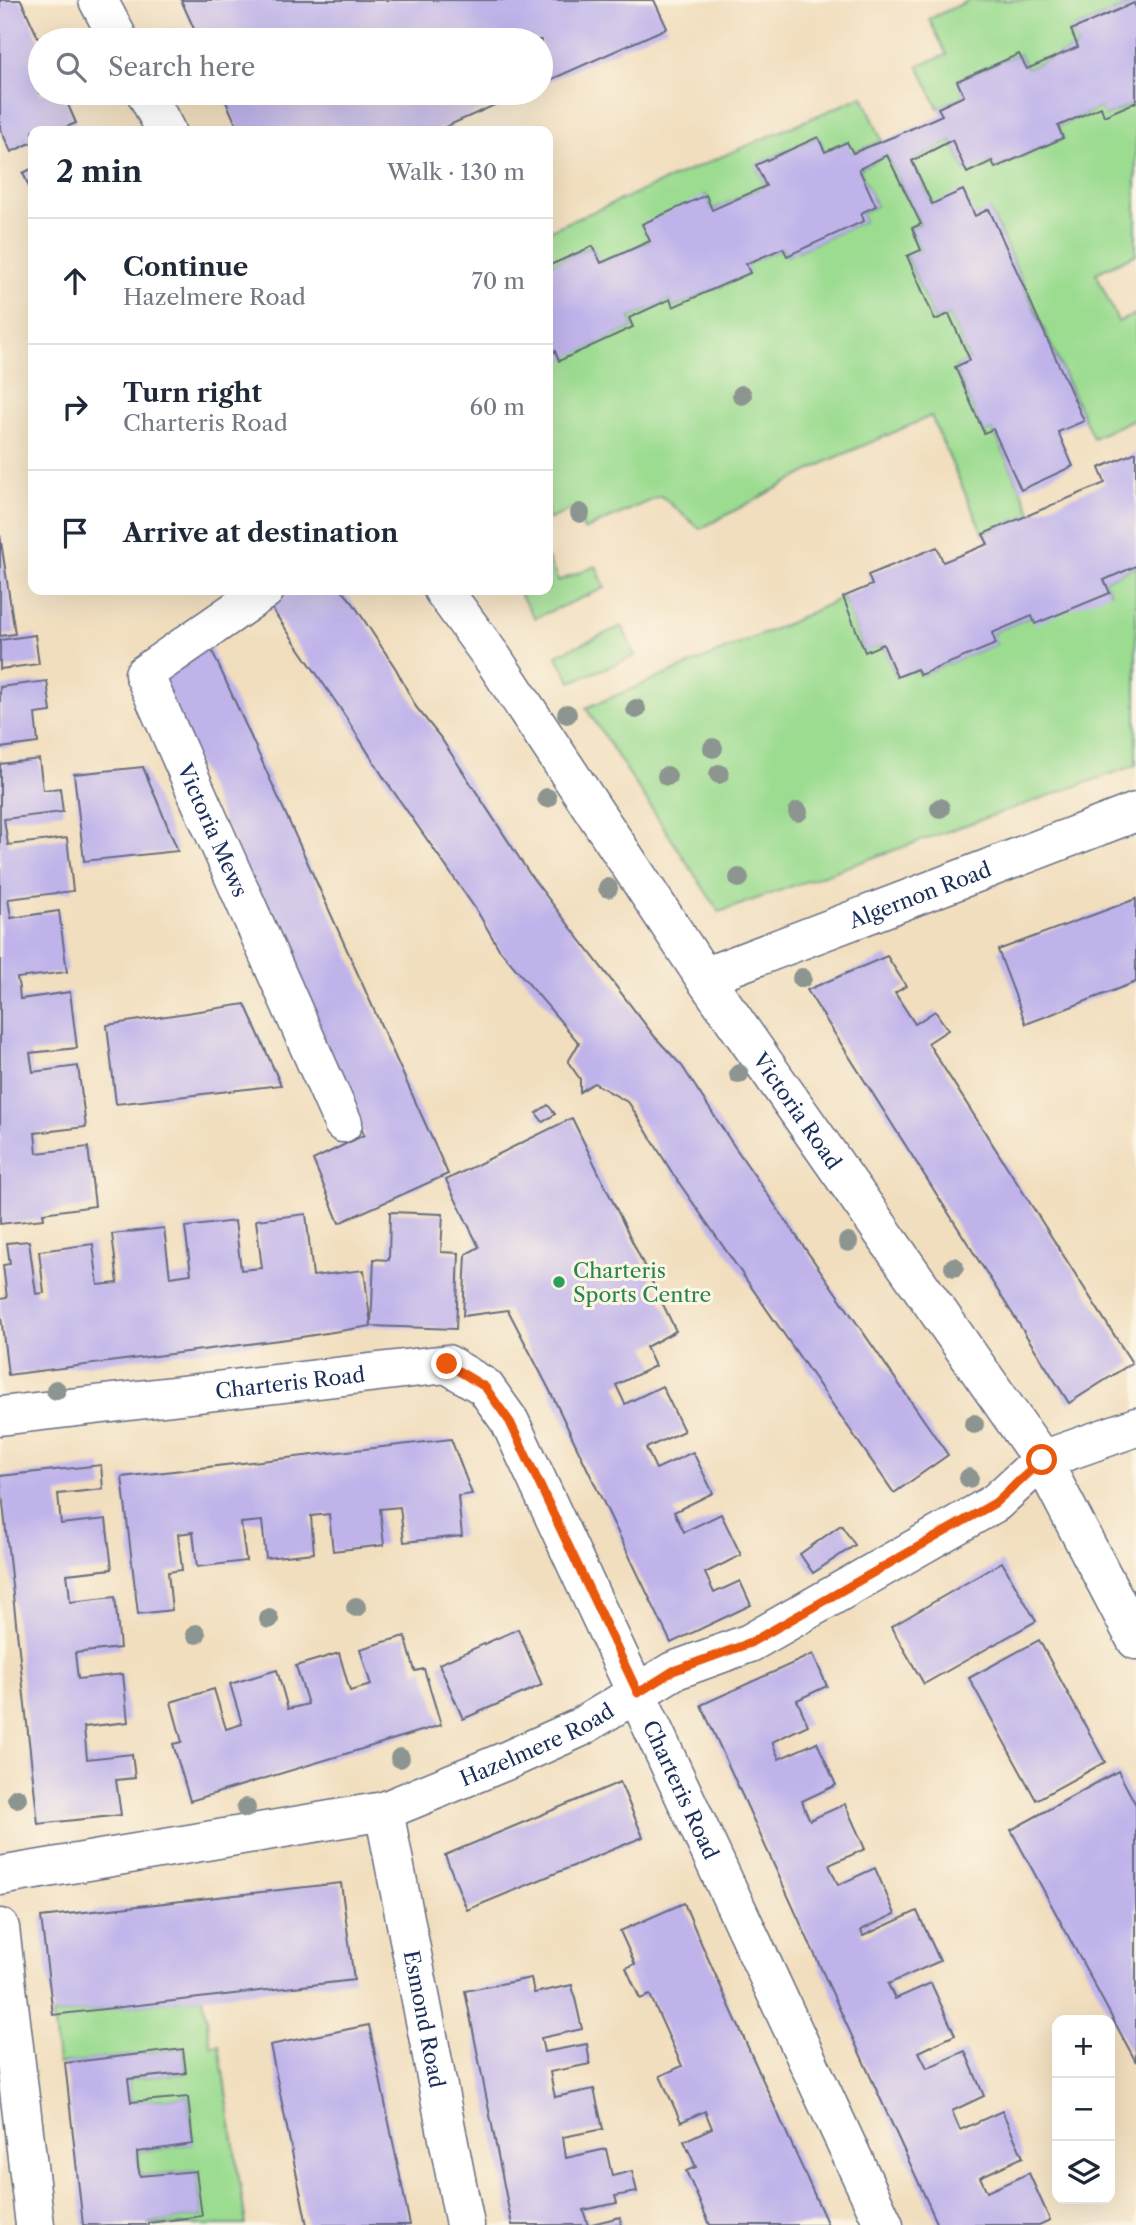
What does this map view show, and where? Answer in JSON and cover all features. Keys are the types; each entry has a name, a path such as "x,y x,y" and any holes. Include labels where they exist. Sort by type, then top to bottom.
{"street":[{"path":"98,0 113,28"},
{"path":"152,105 163,126"},
{"name":"Victoria Mews","path":"258,595 144,674 343,1123"},
{"name":"Victoria Road","path":"447,595 494,660 704,977 1042,1460 1136,1640"},
{"name":"Algernon Road","path":"704,977 1136,812"},
{"name":"Charteris Road","path":"0,1416 447,1364 485,1387 510,1422 884,2225"},
{"name":"Hazelmere Road","path":"0,1876 384,1811 579,1728 673,1671 750,1643 995,1503 1042,1460 1136,1427"},
{"name":"Esmond Road","path":"384,1811 465,2225"},
{"path":"0,1928 35,2225"}],"green space":[{"path":"970,0 1136,0 1136,8 1133,3 1071,30 1078,47 1027,69 1019,54 958,80 964,96 938,108 918,65 947,55 929,19"},
{"path":"863,96 882,141 853,153 825,152 818,137 756,165 766,186 712,210 706,195 650,241 601,263 592,246 553,264 553,229"},
{"path":"1136,102 1136,254 1096,273 1118,322 1136,314 1136,418 1093,438 990,210 975,216 932,204 912,161 952,140 966,172 992,161 996,168 1063,138 1058,126 1101,107 1105,116"},
{"path":"887,155 921,224 912,228 921,250 907,257 935,320 949,314 970,360 955,367 984,433 993,429 1032,514 983,534 931,416 828,461 700,529 661,496 584,530 574,508 553,518 553,352 555,351 559,360 633,327 629,318 670,299 673,307 749,273 746,264 783,248 787,256 864,221 861,213 876,206 859,169"},
{"path":"596,566 605,588 535,618 520,595 553,595 553,570 558,581"},
{"path":"1136,566 1136,765 719,912 586,708 789,623 843,597 865,651 883,644 896,677 917,669 920,675 996,644 992,633 1032,616 1110,592 1104,580"},
{"path":"622,626 635,656 571,682 556,655"},
{"path":"203,1997 211,2046 219,2045 246,2225 148,2225 202,2216 196,2171 140,2176 137,2152 193,2144 188,2097 131,2102 128,2079 186,2073 183,2049 58,2064 53,2015"}],"building":[{"path":"0,0 21,0 34,28 28,28 28,105 68,105 76,123 69,126 28,126 28,144 11,152 0,128"},
{"path":"181,0 654,0 667,28 553,79 553,28 194,28"},
{"path":"1134,3 1136,102 1104,116 1101,107 1058,126 1063,138 995,168 992,161 967,173 952,140 912,161 932,204 963,190 975,216 989,209 1084,421 1058,432 1073,466 1021,490 993,429 984,433 955,367 970,360 949,314 935,320 907,256 921,250 912,228 921,224 887,155 859,169 876,206 861,213 864,221 787,256 783,248 746,264 750,273 673,307 670,299 629,318 633,327 559,361 555,351 553,352 553,264 593,246 601,263 650,241 642,224 706,195 712,210 766,186 756,165 818,137 825,152 847,142 853,153 942,115 938,108 964,96 957,81 1019,54 1027,69 1078,47 1071,30"},
{"path":"227,105 495,105 447,126 237,126"},
{"path":"28,170 28,184 23,173"},
{"path":"1136,452 1136,566 1104,580 1110,593 1035,624 1032,616 992,633 996,644 920,675 917,669 897,677 883,644 865,652 843,597 872,585 868,575 937,547 943,562 988,544 983,534 1105,483 1099,468"},
{"path":"0,535 15,634 0,636"},
{"path":"285,595 346,595 353,603 396,669 416,707 441,738 531,876 655,1037 682,1066 730,1140 948,1455 894,1493 673,1174 629,1103 594,1083 580,1092 580,1079 568,1062 579,1043 499,949 477,911 384,778 270,606"},
{"path":"35,635 39,664 0,669 0,640"},
{"path":"210,646 448,1174 339,1223 313,1160 364,1135 161,681"},
{"path":"47,681 51,712 35,714 38,743 0,748 0,687"},
{"path":"39,759 43,790 60,788 63,812 4,819 8,845 67,838 73,891 8,899 11,918 59,911 67,972 17,978 20,999 70,992 77,1048 30,1053 33,1072 78,1066 86,1127 35,1133 37,1153 88,1147 95,1206 43,1213 44,1219 0,1224 0,764"},
{"path":"143,767 178,851 84,861 74,774"},
{"path":"1136,899 1136,982 1026,1024 998,950"},
{"path":"887,956 906,986 895,993 915,1024 935,1011 948,1030 928,1043 1132,1363 1069,1403 807,990"},
{"path":"245,1004 281,1085 116,1104 107,1025"},
{"path":"548,1105 555,1114 543,1122 536,1113"},
{"path":"572,1118 676,1331 646,1347 655,1366 616,1385 625,1404 662,1386 684,1431 646,1448 656,1469 693,1452 713,1493 674,1512 684,1532 721,1514 741,1555 705,1573 714,1593 740,1581 751,1605 671,1643 551,1393 508,1310 463,1316 466,1254 479,1247 446,1180"},
{"path":"390,1212 443,1214 441,1252 459,1253 456,1329 371,1326 374,1259 389,1260"},
{"path":"306,1214 313,1276 364,1270 371,1326 8,1375 0,1308 0,1299 7,1298 3,1265 10,1264 7,1243 29,1241 36,1294 44,1293 39,1251 93,1244 98,1285 118,1283 112,1234 164,1228 170,1277 191,1274 185,1227 235,1221 241,1270 262,1268 256,1220"},
{"path":"451,1439 472,1494 458,1496 462,1536 404,1542 400,1507 380,1509 384,1545 333,1551 329,1514 311,1516 314,1553 266,1558 262,1521 241,1523 246,1561 197,1567 193,1532 178,1534 182,1570 168,1572 172,1610 138,1614 122,1477"},
{"path":"101,1465 103,1489 58,1494 61,1524 106,1519 112,1569 67,1574 70,1602 115,1597 120,1648 75,1653 78,1679 123,1674 128,1722 84,1727 87,1759 132,1754 135,1778 116,1780 121,1815 38,1824 0,1476"},
{"path":"841,1525 855,1545 813,1573 800,1554"},
{"path":"1002,1562 1036,1621 924,1684 891,1627"},
{"path":"518,1629 542,1685 463,1719 439,1664"},
{"path":"405,1636 415,1671 424,1669 441,1725 190,1801 173,1744 182,1742 171,1702 214,1689 226,1729 242,1724 230,1684 277,1670 288,1709 308,1704 296,1666 339,1653 350,1691 371,1685 360,1649"},
{"path":"1039,1640 1105,1762 1036,1800 969,1678"},
{"path":"813,1654 827,1686 797,1700 808,1725 772,1742 779,1759 817,1742 836,1785 802,1801 806,1812 810,1820 845,1804 865,1849 829,1865 838,1885 875,1868 895,1914 861,1930 863,1936 917,1911 940,1961 888,1984 895,1999 931,1983 955,2035 919,2052 927,2068 965,2051 984,2096 952,2111 960,2130 1002,2111 1023,2157 980,2177 987,2192 1029,2173 1050,2220 1039,2225 938,2225 701,1705"},
{"path":"1118,1771 1136,1805 1136,2062 1115,2023 1115,2015 1111,2015 1011,1830"},
{"path":"620,1782 643,1837 467,1910 445,1855"},
{"path":"341,1883 354,1980 53,2015 41,1917"},
{"path":"684,1903 828,2225 710,2225 686,2171 696,2167 684,2141 712,2128 705,2111 681,2122 660,2076 682,2066 650,1995 640,1999 626,1968 635,1964 620,1931"},
{"path":"531,1978 534,1993 572,1985 582,2029 541,2038 544,2052 587,2044 590,2064 550,2072 555,2097 594,2089 603,2129 563,2137 566,2158 606,2149 612,2176 632,2171 637,2192 615,2196 617,2203 583,2210 588,2225 512,2225 465,1991"},
{"path":"369,2025 410,2225 307,2225 270,2045"},
{"path":"183,2049 186,2073 128,2079 131,2102 188,2097 193,2144 137,2152 138,2166 140,2176 196,2171 202,2216 148,2225 83,2225 65,2063"},
{"path":"620,2217 622,2225 588,2225"}],"place":[{"name":"Charteris Sports Centre","path":"559,1282"}],"route":[{"path":"447,1364 485,1387 510,1422 638,1693 673,1671 750,1643 995,1503 1042,1460"}]}
